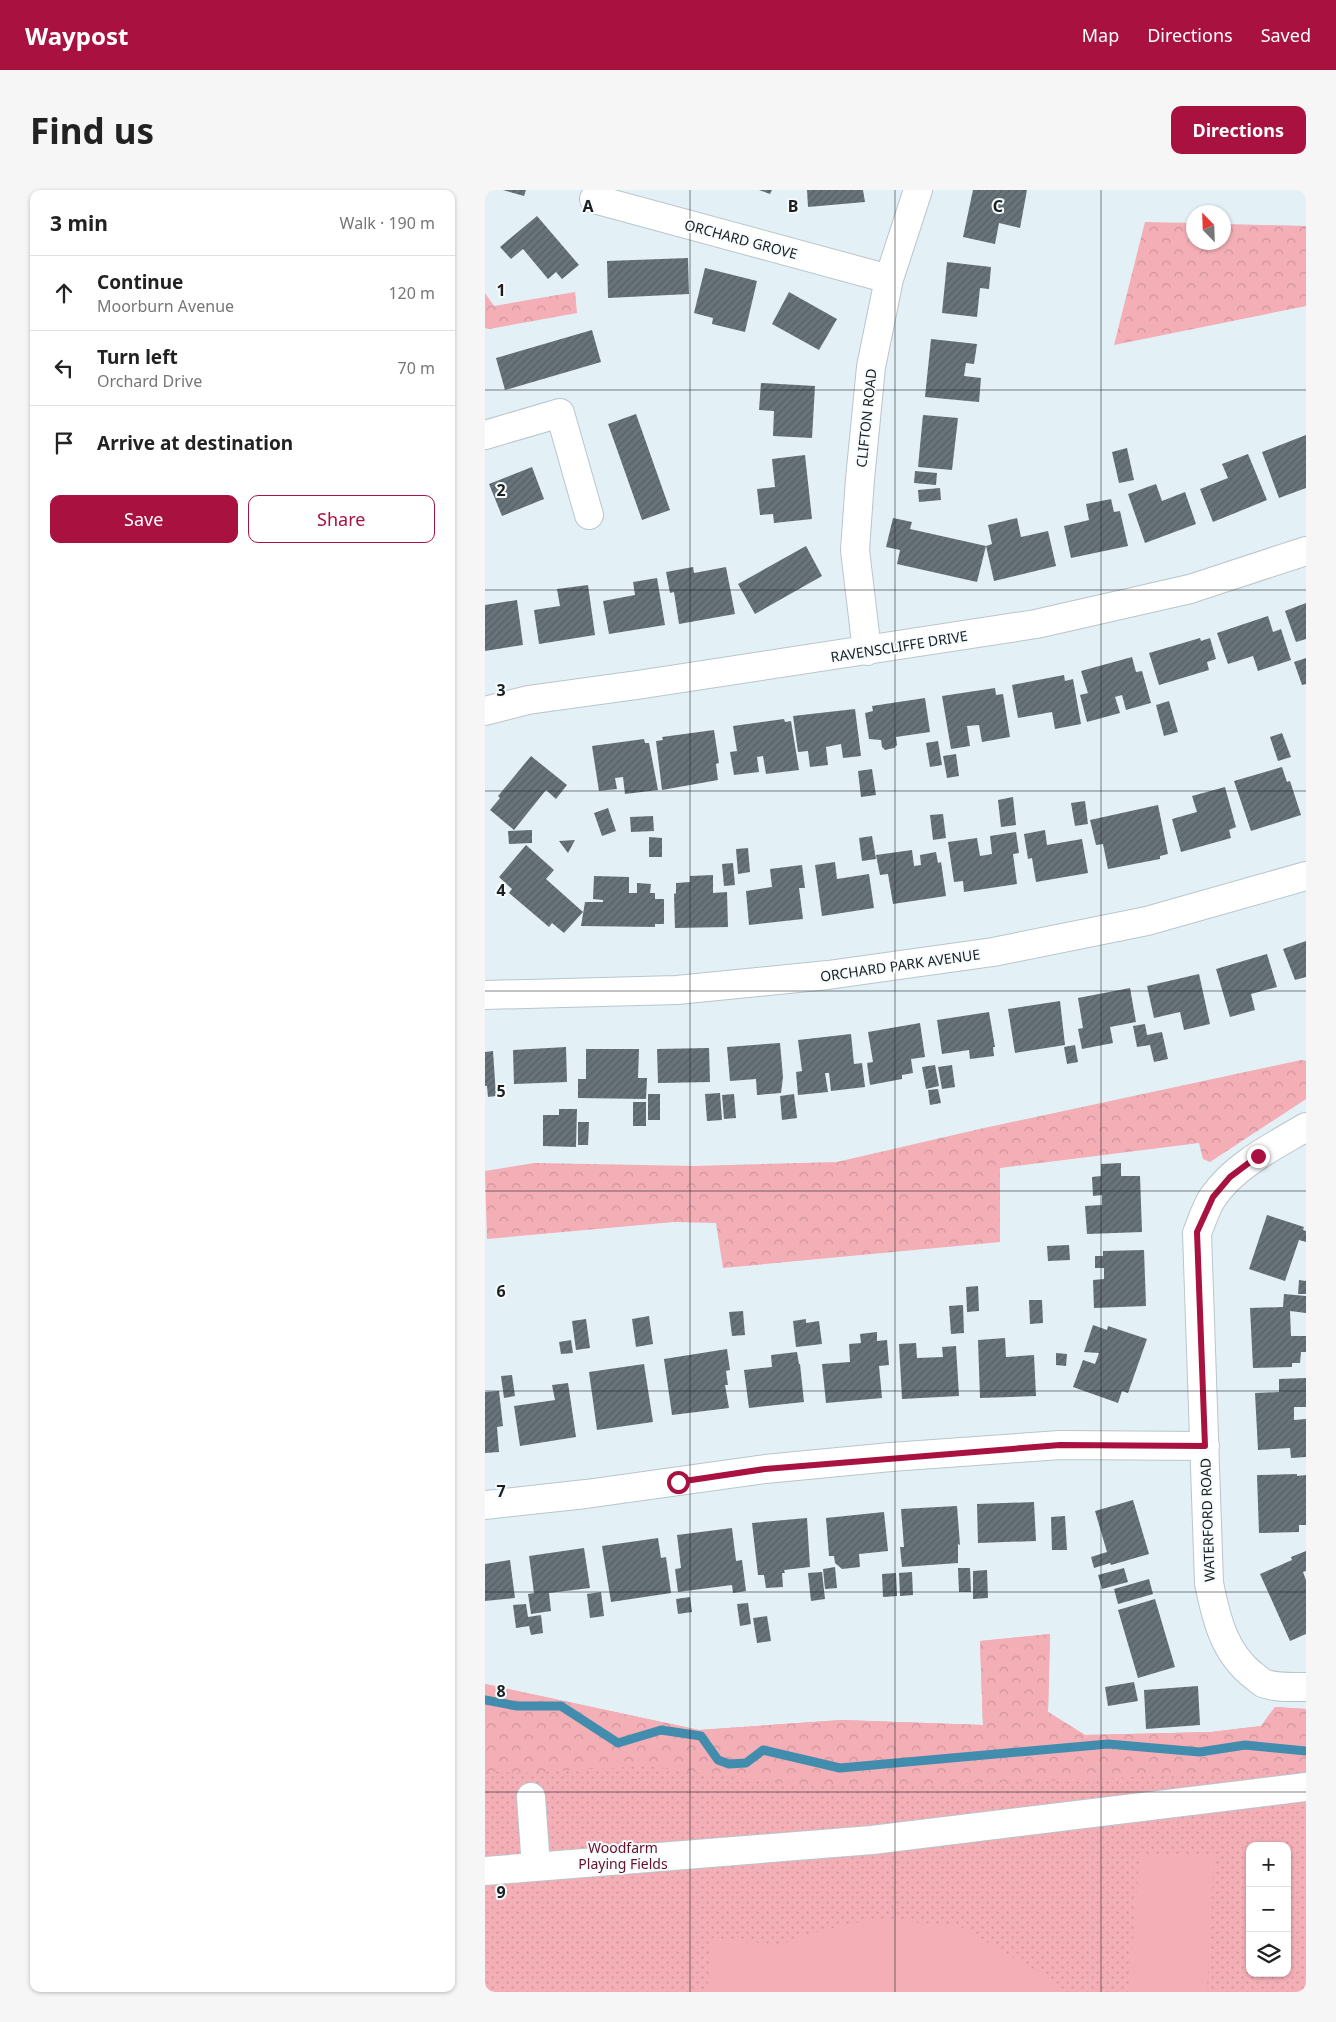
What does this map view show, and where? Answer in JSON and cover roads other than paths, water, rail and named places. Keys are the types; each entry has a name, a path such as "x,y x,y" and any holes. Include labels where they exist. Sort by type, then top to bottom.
{"street":[{"name":"CLIFTON ROAD","path":"867,651 855,550 871,367 889,279 919,190"},
{"name":"ORCHARD GROVE","path":"594,200 889,279"},
{"path":"485,435 560,413 589,515"},
{"name":"RAVENSCLIFFE DRIVE","path":"485,711 528,700 867,651 1035,624 1180,591 1306,552"},
{"name":"ORCHARD PARK AVENUE","path":"485,994 677,990 828,975 993,952 1147,921 1306,876"},
{"name":"WATERFORD ROAD","path":"1306,1127 1258,1156 1230,1177 1213,1197 1197,1232 1209,1583 1215,1614 1225,1642 1242,1667 1263,1683 1288,1687 1306,1687"},
{"path":"485,1505 765,1469 891,1457 1060,1445 1205,1446"},
{"path":"485,1871 872,1840 1306,1787"},
{"path":"531,1797 535,1867"}],"waterway":[{"path":"485,1700 517,1706 561,1706 618,1743 661,1730 701,1736 718,1760 729,1764 746,1763 763,1750 840,1768 1108,1744 1200,1752 1245,1745 1306,1751"}],"park label":[{"name":"Woodfarm Playing Fields","path":"623,1855"}]}
